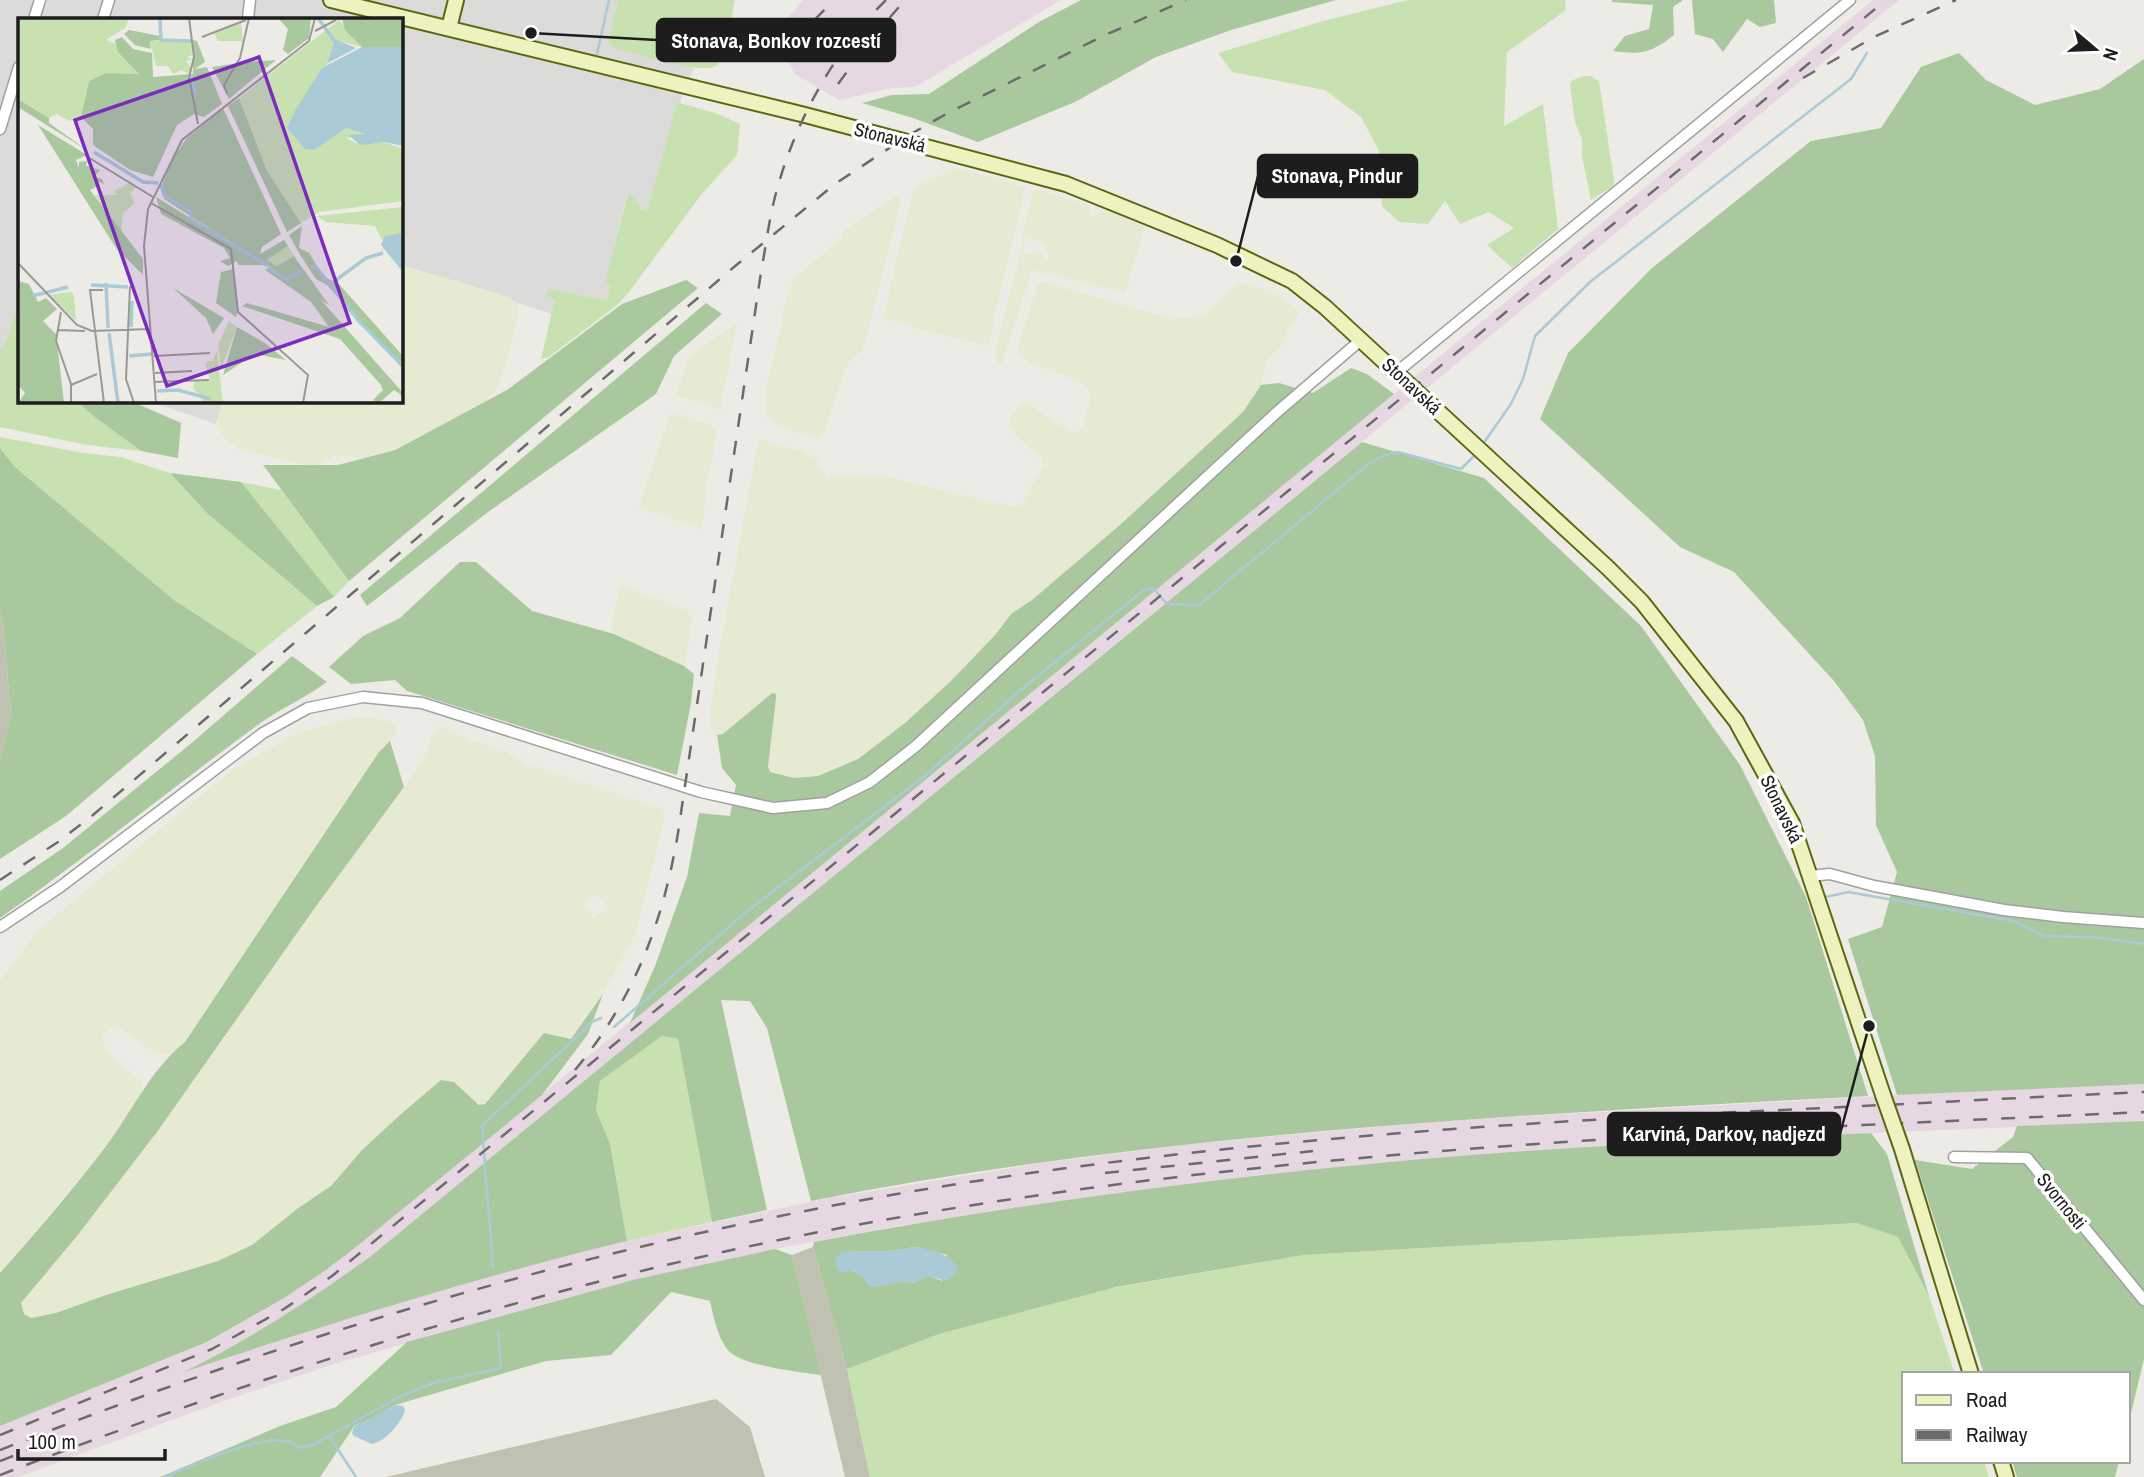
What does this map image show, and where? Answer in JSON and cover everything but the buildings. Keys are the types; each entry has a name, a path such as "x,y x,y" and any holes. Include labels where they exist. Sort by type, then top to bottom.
{"street":[{"path":"34,18 40,0"},
{"path":"103,18 108,0"},
{"path":"248,18 250,0"},
{"name":"Stonavská","path":"331,0 818,119 1066,184 1193,234 1271,269 1292,281 1362,339 1642,602 1736,721 1792,823 1902,1149 1970,1372"},
{"path":"450,28 456,0"},
{"path":"1396,372 1850,0"},
{"path":"0,129 18,70"},
{"path":"0,926 60,887 263,733 308,708 363,697 422,703 701,792 761,806 773,808 827,803 870,782 916,746 1276,413 1362,339"},
{"path":"1809,876 1830,874 1874,886 2004,910 2144,923"},
{"name":"Svornosti","path":"1954,1157 2027,1158 2144,1300"}],"shaded area":[{"path":"0,0 618,0 609,37 614,48 694,68 680,102 677,103 647,213 627,195 606,278 610,285 607,300 548,289 555,298 552,314 515,302 506,296 402,265 402,18 18,18 18,305 3,350 0,349"},
{"path":"803,0 1061,0 915,87 891,88 839,100 795,74 773,36"},
{"path":"1873,0 1899,0 371,1256 293,1312 190,1369 397,1303 552,1259 829,1198 1048,1162 1203,1143 1424,1122 1971,1091 2144,1084 2144,1121 1699,1141 902,1225 775,1249 562,1299 334,1364 221,1402 18,1477 0,1477 0,1426 208,1342 284,1298 361,1243"},
{"path":"958,168 1025,187 988,346 883,318 913,191 921,183"},
{"path":"1034,190 1089,205 1092,217 1105,210 1145,226 1125,293 1032,270 1002,363 998,363 995,352","holes":["1029,237 1042,242 1045,250 1050,253 1048,260 1037,250 1028,255 1023,254 1025,240"]},
{"path":"898,194 901,204 865,341 862,350 845,369 823,435 818,440 778,425 766,415 765,393 794,278 842,237 843,232"},
{"path":"402,265 506,296 519,306 513,339 493,394 482,404 395,449 364,458 337,455 314,466 304,465 241,450 224,438 216,424 223,402 402,402"},
{"path":"1044,282 1158,315 1180,318 1206,314 1232,288 1239,284 1249,284 1279,295 1299,312 1299,315 1287,329 1283,344 1269,358 1261,385 1243,412 1121,524 1032,600 1011,614 996,634 951,681 905,723 858,759 818,776 794,778 770,772 768,767 776,698 772,693 723,734 715,735 709,723 718,658 758,442 762,440 802,451 816,459 827,478 831,475 884,476 1009,506 1022,505 1044,464 1042,458 1016,436 1008,423 1014,412 1020,404 1027,402 1054,422 1076,433 1083,427 1091,396 1089,389 1079,381 1030,363 1022,358 1019,352 1018,346 1038,284"},
{"path":"737,323 720,409 676,396 689,356"},
{"path":"152,402 223,402 216,424"},
{"path":"675,414 715,427 717,431 702,529 639,507 670,415"},
{"path":"620,585 686,610 690,615 692,620 684,666 614,634 611,629"},
{"path":"0,612 11,717 0,760"},
{"path":"370,717 393,722 397,727 395,736 379,752 185,1042 171,1053 157,1054 121,1029 109,1029 102,1036 105,1050 142,1084 141,1094 102,1152 0,1273 0,981 38,930 233,769 299,732 352,718"},
{"path":"440,726 471,741 500,749 530,765 663,809 664,817 656,855 635,934 603,994 571,1039 544,1033 485,1105 480,1105 441,1080 362,1150 331,1186 252,1245 218,1261 56,1313 30,1318 24,1314 21,1303 77,1236 157,1132 314,909 423,761 433,733","holes":["598,894 608,908 593,918 584,903"]},
{"path":"813,1247 847,1369 870,1477 845,1477 792,1255"},
{"path":"716,1399 750,1427 765,1477 386,1477"}],"green space":[{"path":"618,0 735,0 719,63 701,68 686,66 614,48 609,37"},
{"path":"1081,0 1336,0 1231,30 1156,57 1075,102 978,142 862,103 892,95 929,94 1039,22"},
{"path":"1408,0 1565,0 1566,10 1507,52 1504,126 1543,104 1558,229 1512,268 1487,245 1514,228 1489,212 1460,224 1445,201 1428,224 1399,222 1382,206 1379,151 1361,117 1325,90 1232,72 1218,53 1323,21"},
{"path":"1612,0 1683,0 1673,7 1674,35 1659,46 1646,51 1613,51 1625,36 1649,29 1653,5"},
{"path":"1692,0 1774,0 1776,23 1760,27 1747,19 1723,52 1713,39 1695,34"},
{"path":"1959,53 1986,80 2035,105 2100,89 2144,59 2144,1084 1897,1095 1848,939 1882,927 1897,872 1876,825 1875,756 1863,720 1834,681 1734,572 1680,547 1540,419 1568,353 1652,268 1811,141 1881,128 1921,67"},
{"path":"1583,76 1599,81 1614,180 1613,186 1591,200 1582,156 1582,139 1575,122 1570,85 1571,81"},
{"path":"677,102 718,114 740,124 737,155 701,195 617,305 549,357 541,359 555,299 546,296 548,289 607,300 610,285 606,278 628,194 634,196 641,209 647,212"},
{"path":"686,280 698,288 349,581 263,465 338,465 395,450 507,390 622,304"},
{"path":"706,303 722,314 674,356 656,394 488,512 367,606 360,595"},
{"path":"16,312 18,313 18,402 77,402 141,451 87,445 0,427 0,349 3,349"},
{"path":"1351,368 1367,374 1394,394 630,1023 655,966 687,877 699,813 730,816 736,785 722,768 717,735 723,734 772,693 776,694 776,698 768,767 770,772 794,778 818,776 858,759 905,723 951,681 996,634 1011,614 1032,600 1121,524 1243,412 1261,385 1279,383 1313,393"},
{"path":"77,402 133,402 181,423 178,458 141,451"},
{"path":"0,437 83,453 120,457 170,473 208,514 317,606 257,654 174,600 15,467 0,448"},
{"path":"1362,442 1484,478 1641,626 1740,765 1806,897 1868,1096 1470,1119 1205,1142 942,1177 811,1201 767,1028 750,1001 721,1000 767,1210 712,1222 678,1039 662,1036 600,1081 596,1110 610,1144 627,1241 404,1302 184,1372 280,1318 371,1256"},
{"path":"0,448 15,467 174,600 257,654 66,816 0,859 0,760 11,716 0,612"},
{"path":"170,473 241,482 334,597 317,606 208,514"},
{"path":"241,482 281,490 349,581 334,597"},
{"path":"460,562 476,562 532,611 614,634 684,666 694,674 677,775 407,691 395,680 351,684 329,667 363,636 400,618"},
{"path":"292,656 327,682 259,724 0,918 0,891 63,848 194,741"},
{"path":"390,741 404,787 314,909 157,1132 77,1236 21,1303 24,1314 31,1318 56,1313 218,1261 252,1245 331,1186 362,1150 441,1080 454,1082 479,1105 485,1104 544,1033 571,1039 603,994 588,1034 542,1095 361,1243 284,1298 207,1342 0,1426 0,1273 89,1168 160,1067 185,1042 379,752"},
{"path":"662,1036 678,1039 712,1222 627,1241 610,1144 596,1110 600,1081"},
{"path":"2144,1121 2144,1359 2130,1418 2130,1372 1983,1372 1915,1160 1972,1169 2013,1137 2017,1126"},
{"path":"1871,1133 1887,1154 1929,1296 1898,1237 1856,1223 1303,1255 1116,1287 939,1334 847,1369 813,1247 814,1242 965,1216 1270,1174 1535,1150","holes":["915,1247 947,1255 942,1281 928,1275 914,1283 902,1281 870,1286 862,1276 850,1270 843,1252 890,1251"]},
{"path":"1856,1223 1898,1237 1929,1296 1954,1372 1902,1372 1902,1463 1985,1463 1989,1477 870,1477 847,1369 939,1334 1102,1290 1303,1255"},
{"path":"775,1249 792,1255 821,1375 773,1368 737,1357 722,1341 710,1301 671,1292 611,1355 546,1361 395,1405 355,1425 320,1477 160,1477 280,1426 336,1407 407,1342 633,1280"},
{"path":"2013,1463 2118,1463 2115,1477 2017,1477"}],"water":[{"path":"915,1247 945,1256 958,1269 948,1280 928,1275 914,1283 902,1281 876,1287 870,1286 862,1276 850,1270 842,1273 837,1270 835,1257 843,1252 890,1251"},
{"path":"395,1405 403,1406 405,1411 387,1436 372,1444 354,1436 352,1433 355,1425"}],"waterway":[{"path":"597,54 609,0"},
{"path":"1485,441 1511,404 1523,379 1535,336 1590,282 1851,79 1867,53"},
{"path":"614,1027 747,911 926,775 1024,687 1144,590 1153,588 1167,604 1199,605 1367,465 1383,456 1398,452 1461,469 1474,456"},
{"path":"1822,898 1848,892 2013,921 2044,936 2092,937 2144,944"},
{"path":"493,1268 482,1126 592,1022 601,1018"},
{"path":"165,1477 209,1458 264,1442 279,1440 290,1442 299,1448 313,1445 399,1397 433,1383 501,1368 498,1331"},
{"path":"329,1436 356,1477"}],"railway":[{"path":"795,40 834,0"},
{"path":"575,1070 596,1043 630,988 654,929 672,866 761,272 776,193 794,140 818,89 849,42 886,0"},
{"path":"838,84 872,38 905,0"},
{"path":"0,880 93,815 734,267 835,184 909,135 948,113 1103,36 1186,0"},
{"path":"0,1435 212,1349 284,1309 332,1276 1886,0"},
{"path":"1803,78 1874,37 1956,0"},
{"path":"0,1450 219,1369 442,1299 668,1240 897,1194 1106,1163 1421,1131 2144,1092"},
{"path":"0,1475 196,1403 494,1309 697,1258 799,1236 966,1206 1133,1182 1469,1149 1637,1137 2144,1112"},
{"path":"1105,1173 1313,1151"},
{"path":"0,1461 52,1441"}],"place":[{"name":"Stonava, Bonkov rozcestí","path":"531,33"},
{"name":"Stonava, Pindur","path":"1236,261"},
{"name":"Karviná, Darkov, nadjezd","path":"1869,1026"}]}
